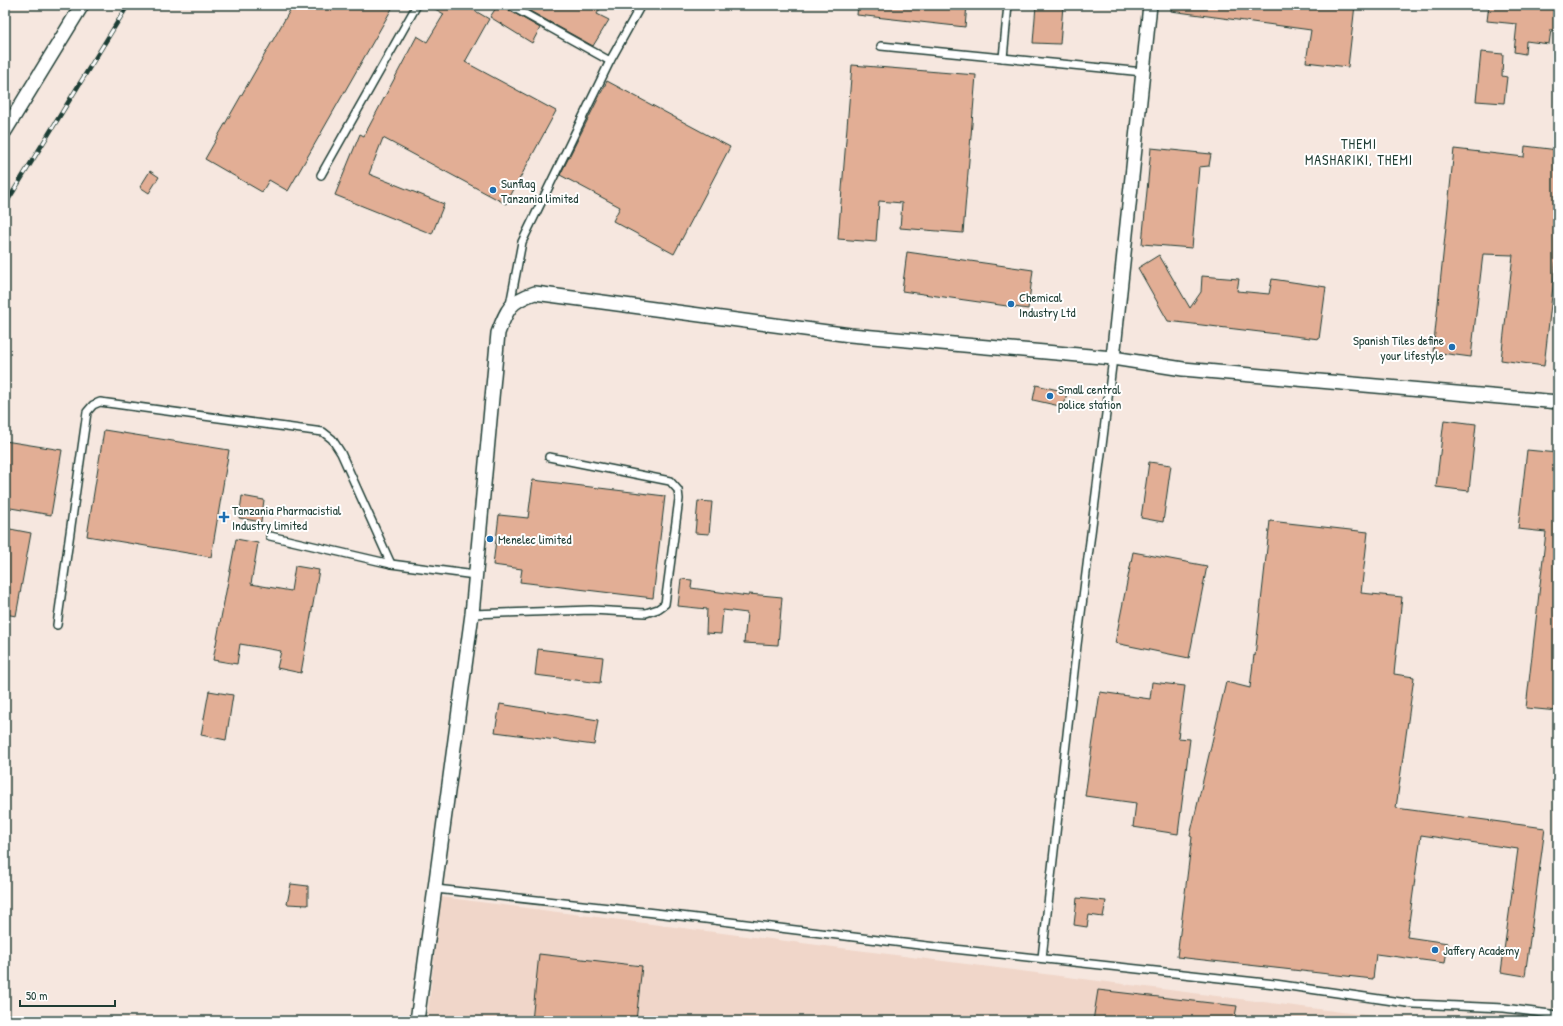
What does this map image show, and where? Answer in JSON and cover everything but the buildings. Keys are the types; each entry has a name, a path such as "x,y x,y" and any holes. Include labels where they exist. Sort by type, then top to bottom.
{"street":[{"path":"5,131 82,5"},
{"path":"1113,358 1150,5"},
{"path":"417,1021 472,614 498,332 510,306 520,298 535,293 850,335 1113,358 1183,369 1558,402"}],"lane":[{"path":"321,175 417,5"},
{"path":"509,5 610,61"},
{"path":"510,306 522,242 610,61 641,5"},
{"path":"1003,58 1008,5"},
{"path":"880,46 1143,72"},
{"path":"1042,958 1077,645 1113,358"},
{"path":"57,625 87,412 93,405 100,402 323,432 332,439 341,453 391,564"},
{"path":"472,614 591,610 646,613 658,609 665,604 679,499 678,490 670,481 549,457"},
{"path":"270,536 391,564 475,576"},
{"path":"436,889 1275,984 1414,1004 1504,1008 1558,1016"}],"shaded area":[{"path":"441,897 1412,1021 427,1021"}],"railway":[{"path":"5,205 128,5"}],"place":[{"name":"Sunflag Tanzania limited","path":"493,190"},
{"name":"Chemical Industry Ltd","path":"1011,304"},
{"name":"Spanish Tiles define your lifestyle","path":"1452,347"},
{"name":"Small central police station","path":"1050,396"},
{"name":"Tanzania Pharmacistial Industry limited","path":"224,517"},
{"name":"Menelec limited","path":"490,539"},
{"name":"Jaffery Academy","path":"1435,950"}],"district":[{"name":"THEMI MASHARIKI, THEMI","path":"1359,152"}]}
